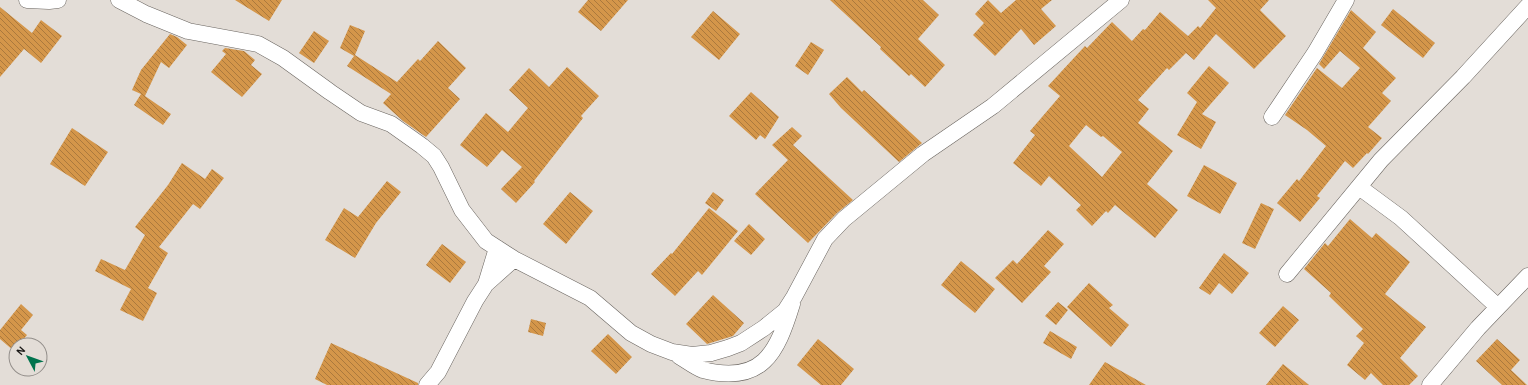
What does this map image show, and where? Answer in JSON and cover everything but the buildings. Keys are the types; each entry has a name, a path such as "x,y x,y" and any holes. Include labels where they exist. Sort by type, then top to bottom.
{"street":[{"path":"26,0 58,0"},
{"path":"120,0 146,14 188,31 258,44 284,58 361,113 390,124 434,156 442,167 462,210 486,241 514,259 590,298 631,333 650,344 672,352 702,369 731,375 745,374 758,369 770,357 784,330 794,297"},
{"path":"672,352 692,355 711,353 741,343 764,328 785,311 826,239 844,219 923,154 993,106 1121,0"},
{"path":"1272,117 1315,53 1346,0"},
{"path":"1287,274 1382,160 1463,77 1528,6"},
{"path":"1359,187 1401,218 1498,307"},
{"path":"486,284 497,248"},
{"path":"427,385 441,366 475,301 486,284 514,259"},
{"path":"1430,385 1478,328 1528,276"}]}
